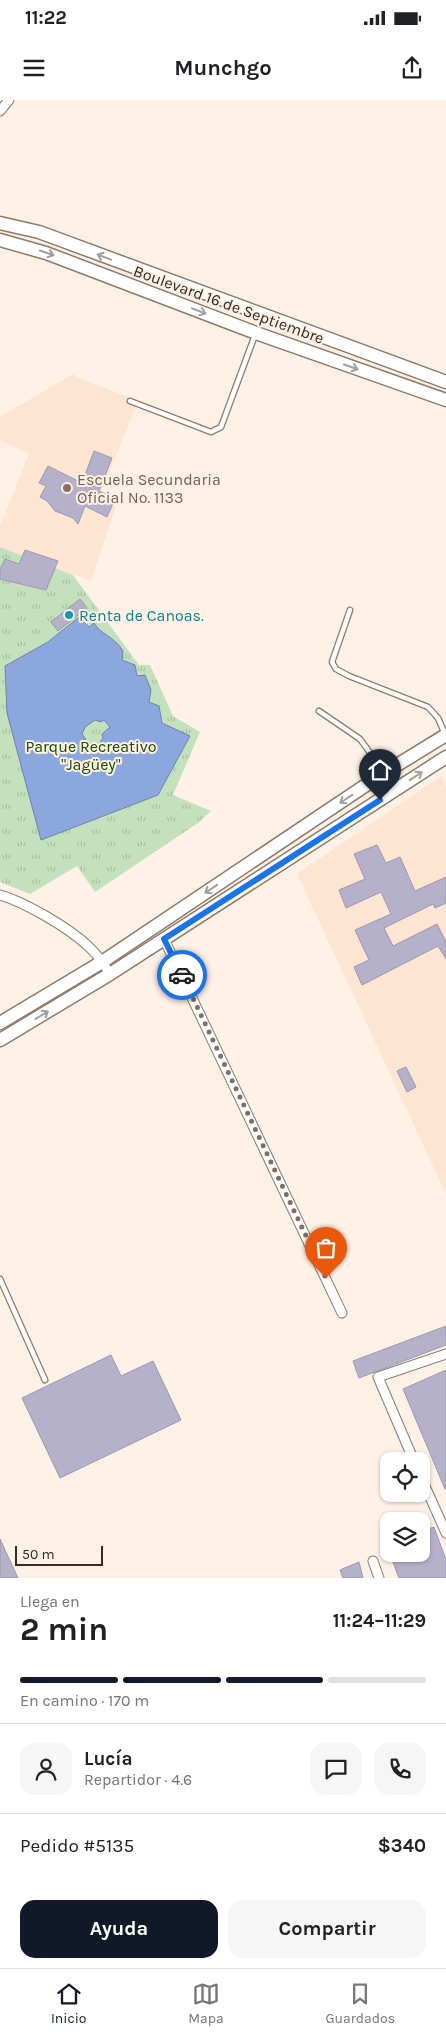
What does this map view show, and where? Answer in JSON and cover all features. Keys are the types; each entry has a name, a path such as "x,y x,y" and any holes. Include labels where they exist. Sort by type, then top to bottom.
{"main road":[{"name":"Boulevard 16 de Septiembre","path":"0,223 39,232 446,382"},
{"name":"Boulevard 16 de Septiembre","path":"0,240 46,252 256,333 446,400"},
{"path":"400,383 406,368"},
{"path":"0,1023 102,962 384,773 446,736"},
{"path":"0,1040 110,974 446,757"}],"street":[{"path":"0,110 9,100"},
{"path":"0,895 48,919 76,937 89,947 110,974"},
{"path":"164,939 342,1313"},
{"path":"410,1452 378,1377 446,1355"},
{"path":"430,1497 446,1533"},
{"path":"373,1561 379,1578"}],"lane":[{"path":"130,401 211,432 216,430 220,427 256,333"},
{"path":"350,610 332,662 336,669 428,707 438,718 446,736"},
{"path":"319,711 360,739 384,773"},
{"path":"0,1279 45,1380"}],"shaded area":[{"path":"73,374 138,401 102,490 119,497 91,581 0,547 0,526 29,454 2,442 0,438 0,417"},
{"path":"441,776 446,787 446,1194 297,874"}],"green space":[{"name":"Parque Recreativo \"Jagüey\"","path":"0,547 73,575 139,665 150,665 173,716 200,732 173,795 211,811 198,823 95,892 77,866 30,894 0,882"}],"water":[{"path":"79,617 89,627 94,623 123,651 122,660 135,665 137,676 145,675 151,690 149,702 159,706 162,723 190,736 158,795 41,840 7,713 5,666 48,642","holes":["95,720 101,722 104,720 110,727 102,734 103,738 97,747 87,741 82,734 85,727"]}],"building":[{"path":"94,451 112,458 99,491 115,499 107,517 85,506 78,524 73,518 55,511 47,501 40,497 46,486 39,483 48,466 82,483"},
{"path":"25,550 58,561 46,590 0,579 0,569 5,559 19,564"},
{"name":"Renta de Canoas.","path":"80,599 87,608 58,631 51,622"},
{"path":"377,845 386,863 400,857 415,891 446,877 446,903 435,908 433,904 384,928 393,946 437,924 446,942 446,959 438,946 362,985 354,967 369,960 355,930 391,914 381,892 346,908 339,890 365,879 354,854"},
{"path":"406,1067 416,1087 407,1092 397,1071"},
{"path":"446,1326 446,1345 359,1378 353,1361"},
{"path":"111,1355 121,1376 153,1361 181,1420 60,1478 22,1398"},
{"path":"446,1370 446,1489 445,1489 403,1389"},
{"path":"434,1527 446,1560 446,1578 399,1578 393,1562 430,1562 430,1529"},
{"path":"0,1539 18,1578 0,1578"},
{"path":"359,1562 363,1578 343,1578 340,1570"}],"way so far":[{"path":"182,975 326,1278"}],"place":[{"name":"Escuela Secundaria Oficial No. 1133","path":"67,488"},
{"name":"Renta de Canoas.","path":"69,615"}],"route":[{"path":"182,975 164,939 380,800"}]}
